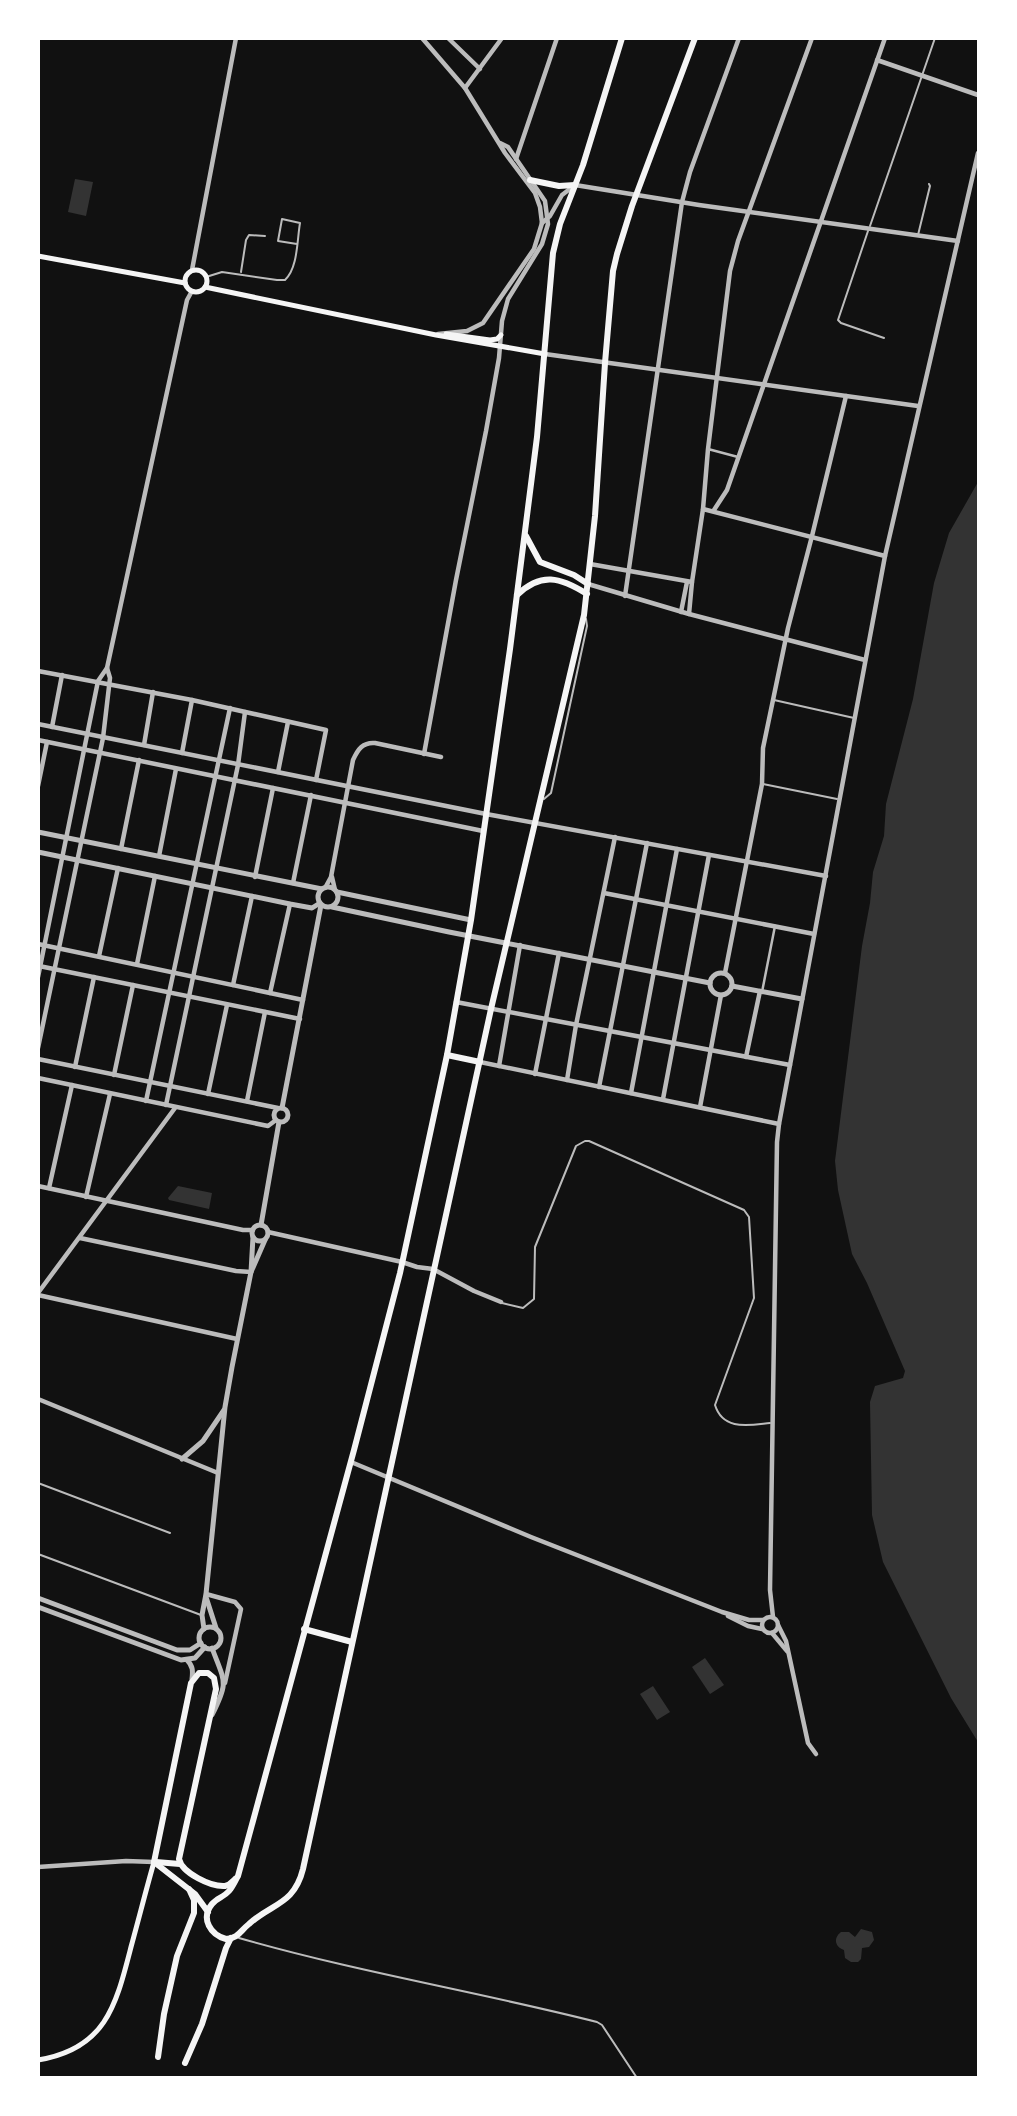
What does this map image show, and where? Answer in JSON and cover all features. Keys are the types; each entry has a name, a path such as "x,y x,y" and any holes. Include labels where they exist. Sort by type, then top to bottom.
{"main road":[{"path":"234,1938 221,1937 212,1932 207,1922 208,1912 212,1904 229,1891 238,1876 351,1462 402,1262 447,1055 471,919 525,535 553,253 560,224 622,38"},
{"path":"185,2063 202,2024 226,1948 248,1924 286,1899 301,1879 491,1009 584,615 613,271 636,195 695,38"},
{"path":"530,180 559,186 575,185"},
{"path":"38,256 185,284 192,291 198,292 205,287 436,335 545,354"},
{"path":"185,284 185,277 192,270 199,270 206,277 205,287"},
{"path":"436,335 452,334 491,340 501,335"},
{"path":"525,535 540,562 574,575 588,584"},
{"path":"516,596 530,583 543,578 567,582 587,594"},
{"path":"447,1055 480,1062"},
{"path":"304,1629 352,1642"},
{"path":"38,2060 75,2049 85,2043 102,2025 116,2000 154,1862 192,1681 199,1673 208,1673 214,1678 216,1689 179,1852 180,1864 190,1875 223,1885 231,1883 238,1876"},
{"path":"154,1862 180,1864"},
{"path":"154,1862 190,1889 208,1912"},
{"path":"158,2057 177,1956 194,1913 194,1900 190,1889"}],"street":[{"path":"192,270 236,38"},
{"path":"422,38 465,88 505,153 535,193 540,207 544,239 553,253"},
{"path":"448,38 480,69"},
{"path":"465,88 502,38"},
{"path":"516,160 556,38"},
{"path":"625,596 682,202 690,172 739,38"},
{"path":"681,612 703,509 730,271 812,38"},
{"path":"714,510 725,495 885,38"},
{"path":"877,60 978,95"},
{"path":"424,754 486,431 502,321 508,299 544,239 548,217 545,201 508,147 500,143"},
{"path":"816,1754 808,1743 786,1641 773,1617 770,1590 777,1142 885,556 978,153"},
{"path":"436,335 467,331 483,323 534,248 542,224 562,195 575,185 958,241"},
{"path":"38,1048 103,738 109,684 107,668 187,300 192,291"},
{"path":"545,354 919,406"},
{"path":"725,973 762,784 763,748 785,639 846,396"},
{"path":"708,449 738,457"},
{"path":"703,509 885,556"},
{"path":"590,564 689,582"},
{"path":"689,582 689,614"},
{"path":"588,584 681,612 865,660"},
{"path":"38,977 86,734 98,681 107,668"},
{"path":"38,671 153,692 326,730 316,780"},
{"path":"52,727 62,676"},
{"path":"144,745 153,692"},
{"path":"182,753 192,700"},
{"path":"146,1101 230,709"},
{"path":"166,1105 238,765 245,712"},
{"path":"278,772 288,722"},
{"path":"38,724 486,814 826,876"},
{"path":"38,740 484,831"},
{"path":"38,786 47,742"},
{"path":"261,1225 277,1121 273,1115 280,1108 318,922 318,896 331,877 347,786 356,752 367,743 375,743 441,757"},
{"path":"121,849 139,760"},
{"path":"159,857 176,768"},
{"path":"255,877 273,788"},
{"path":"292,884 311,795"},
{"path":"38,832 471,919"},
{"path":"567,1080 615,836"},
{"path":"599,1087 646,843"},
{"path":"631,1093 677,849"},
{"path":"38,852 290,904 312,908 320,904 417,926 710,983"},
{"path":"663,1100 709,855"},
{"path":"100,956 118,868"},
{"path":"137,964 155,876"},
{"path":"318,922 338,899 331,877"},
{"path":"604,892 814,934"},
{"path":"233,985 252,896"},
{"path":"271,993 290,904"},
{"path":"417,926 420,909"},
{"path":"746,1057 775,926"},
{"path":"38,944 303,1000"},
{"path":"499,1066 520,945"},
{"path":"535,1074 559,953"},
{"path":"40,966 300,1018"},
{"path":"725,973 732,979 732,986 727,993 721,995 713,991 710,983 715,974 725,973"},
{"path":"75,1067 94,977"},
{"path":"114,1075 133,985"},
{"path":"732,986 802,999"},
{"path":"700,1107 721,995"},
{"path":"456,1002 790,1065"},
{"path":"208,1094 228,1005"},
{"path":"247,1101 265,1012"},
{"path":"38,1059 280,1108 287,1111 288,1116 285,1121 277,1121 268,1126 38,1078"},
{"path":"480,1062 779,1124"},
{"path":"49,1188 72,1085"},
{"path":"86,1197 110,1094"},
{"path":"176,1108 38,1294 237,1339"},
{"path":"38,1186 243,1230 253,1233 260,1241 267,1236 433,1269 501,1302"},
{"path":"203,1645 200,1636 204,1629 202,1615 225,1407 251,1272 253,1233 257,1225 261,1225 266,1227 267,1236 251,1272"},
{"path":"80,1238 251,1272"},
{"path":"38,1399 218,1473"},
{"path":"182,1459 212,1431 225,1407"},
{"path":"351,1462 722,1612 749,1620 773,1617"},
{"path":"38,1598 177,1650 190,1650 203,1645 216,1647 220,1640 221,1636 205,1594"},
{"path":"205,1594 235,1602 241,1609 223,1694 208,1724"},
{"path":"38,1607 187,1660 191,1664 192,1681"},
{"path":"722,1612 739,1623 772,1633 787,1651"},
{"path":"763,1620 763,1629"},
{"path":"772,1633 778,1625"},
{"path":"204,1629 217,1629"},
{"path":"187,1660 195,1658 203,1645"},
{"path":"212,1648 225,1683"},
{"path":"38,1867 126,1861 154,1862"}],"lane":[{"path":"884,338 838,320 935,38"},
{"path":"918,236 929,184"},
{"path":"206,277 222,272 285,280 292,272 300,223 282,219 278,241 296,244"},
{"path":"241,273 246,240 249,236 265,236"},
{"path":"773,700 854,718"},
{"path":"762,784 839,799"},
{"path":"501,1302 523,1308 534,1299 535,1247 576,1146 580,1143 589,1141 677,1179 744,1210 749,1217 754,1298 715,1405 719,1414 734,1425 771,1423"},
{"path":"38,1483 170,1533"},
{"path":"38,1553 202,1615"},
{"path":"234,1938 599,2023 637,2077"}],"shaded area":[{"path":"75,179 93,182 86,216 68,212"},
{"path":"978,482 978,1742 951,1698 883,1562 872,1515 870,1402 875,1386 903,1378 905,1371 852,1254 838,1190 835,1161 862,946 873,872 884,836 886,804 913,699 934,583 949,533"},
{"path":"178,1186 212,1193 209,1209 169,1200"},
{"path":"705,1658 724,1685 710,1694 692,1667"},
{"path":"653,1686 670,1712 657,1720 640,1694"},
{"path":"861,1929 872,1932 874,1940 869,1947 862,1948 858,1962 851,1962 845,1958 844,1950 837,1945 836,1940 841,1932 849,1932 855,1937"}]}
